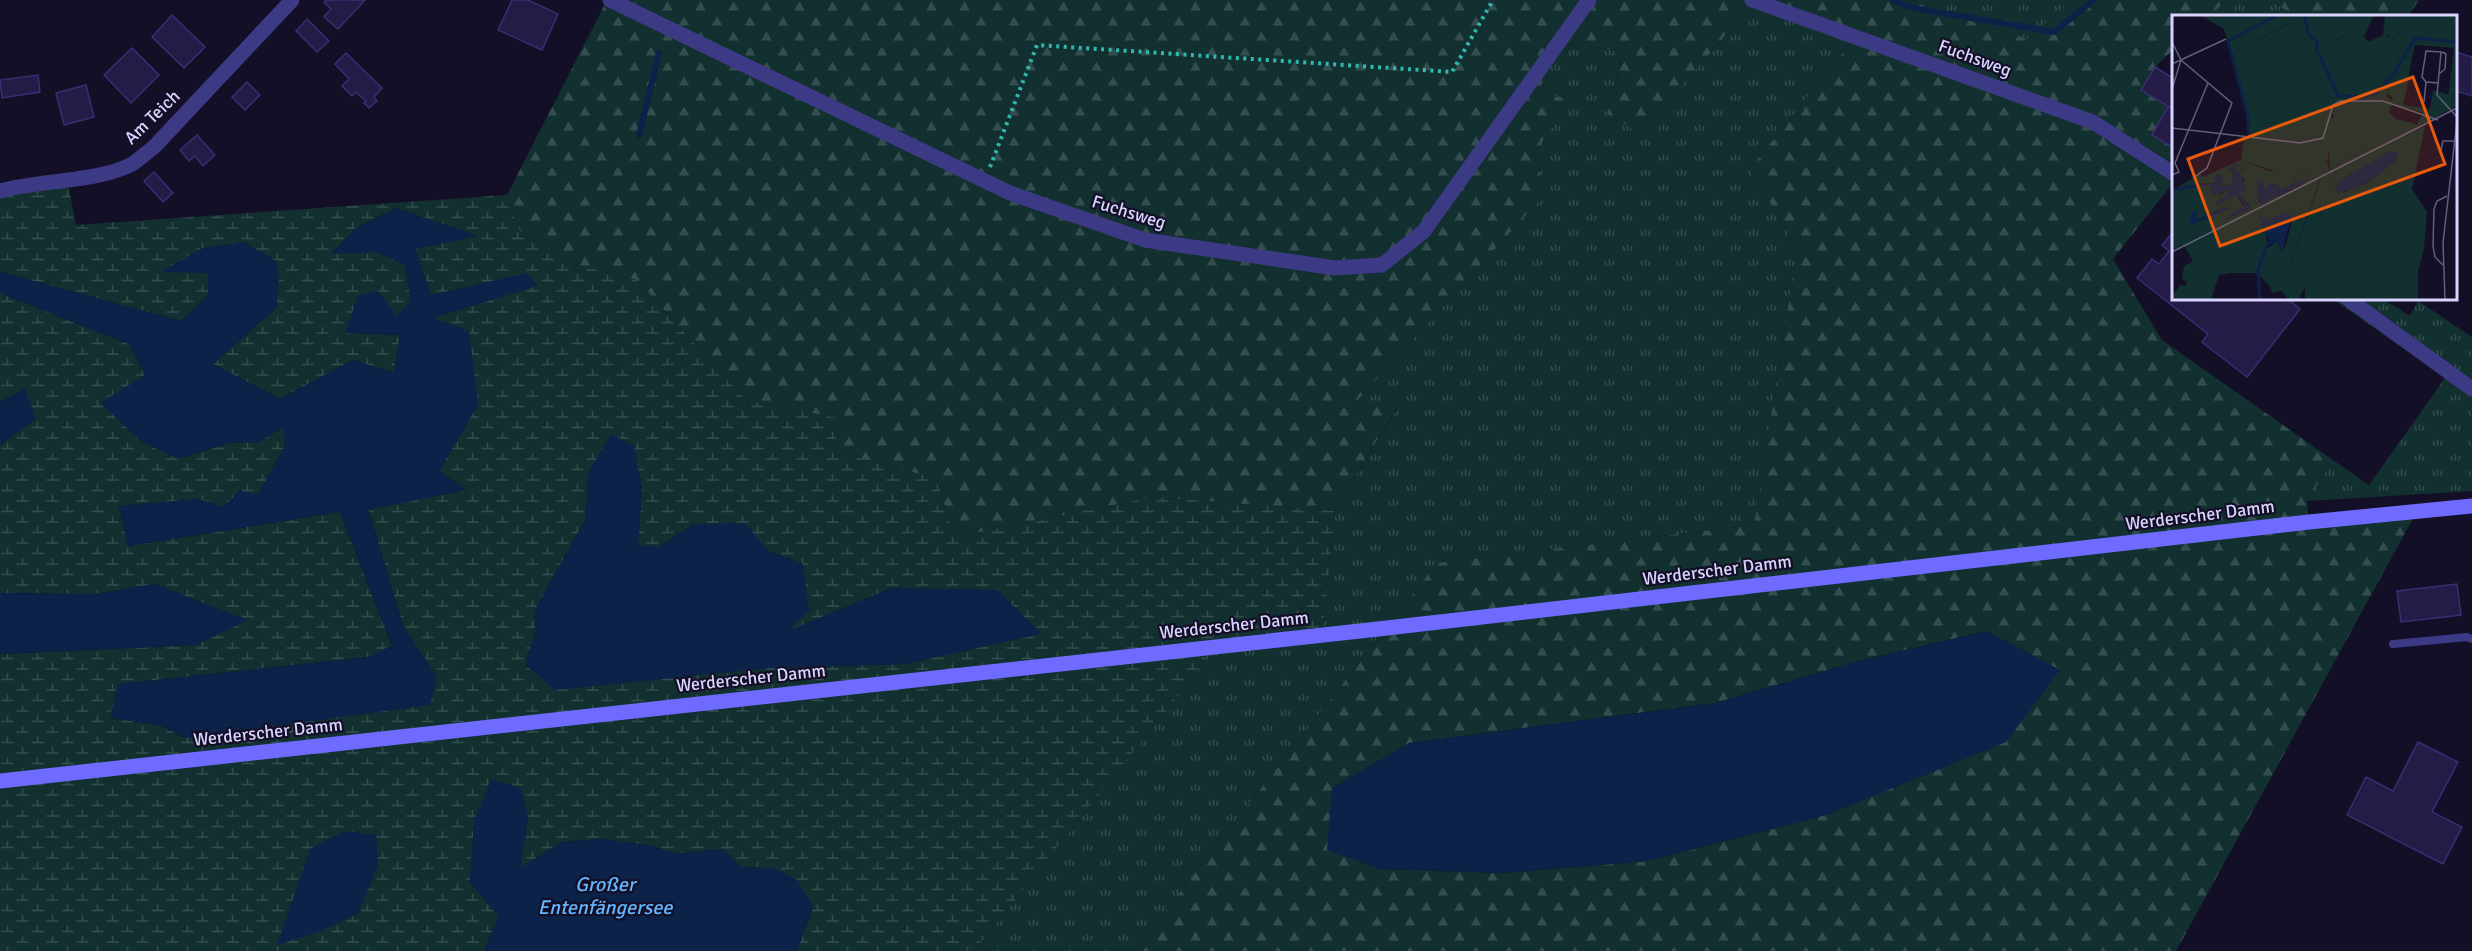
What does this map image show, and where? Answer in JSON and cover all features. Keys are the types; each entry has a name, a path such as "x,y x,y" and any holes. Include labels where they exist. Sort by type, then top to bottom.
{"street":[{"name":"Am Teich","path":"0,191 25,184 108,173 132,164 154,147 292,0"},
{"name":"Fuchsweg","path":"610,0 1010,193 1144,240 1335,268 1382,265 1424,231 1589,0"},
{"name":"Fuchsweg","path":"1752,0 2093,122 2172,173"},
{"path":"2350,300 2472,389"},
{"name":"Werderscher Damm","path":"0,781 1299,638 2308,522 2472,506"}],"lane":[{"path":"2393,645 2467,637 2472,639"}],"path":[{"path":"984,181 1037,45 1452,72 1493,0"}],"green space":[{"path":"607,0 1750,0 1720,42 1639,133 1607,114 1624,51 1545,41 1541,93 1572,100 1534,153 1546,193 1355,403 1398,405 1335,511 1153,497 954,538 937,479 831,450 843,419 746,400 637,280 565,262 519,230 507,195"},
{"path":"1750,0 1856,36 1750,169 1797,249 1754,525 1437,563 1134,951 974,951 1217,646 1323,635 1335,511 1398,406 1355,403 1546,193 1534,153 1571,100 1541,93 1545,41 1624,51 1607,113 1639,133 1720,42"},
{"path":"1752,0 1907,0 2027,39 2073,0 2227,0 2210,15 2172,15 2172,51 2155,67 2141,90 2168,107 2152,135 2172,147 2172,184 2113,259 2162,340 2333,460 2307,501 2309,522 2417,511 2176,951 1134,951 1437,563 1754,525 1797,249 1750,169 1856,36","holes":["1986,631 1829,814 1647,861 1502,873 1381,869 1328,850 1409,743 1715,703 1859,661"]},
{"path":"1907,0 2073,0 2027,39"},
{"path":"2227,0 2270,0 2293,15 2210,15"},
{"path":"2270,0 2419,0 2409,15 2293,15"},
{"path":"67,179 76,225 507,195 519,230 565,262 637,280 746,400 843,419 832,450 937,479 954,537 1153,497 1335,511 1323,635 1217,647 974,951 797,951 813,907 774,868 741,867 722,849 675,854 652,846 604,839 561,842 520,869 528,818 474,821 470,882 499,916 484,951 0,951 0,654 196,645 155,584 95,594 0,593 0,445 35,419 25,389 0,402 0,293 129,344 145,375 178,459 230,443 259,442 283,427 285,446 258,495 223,507 198,499 119,506 128,546 340,512 392,646 369,657 118,684 110,718 160,725 185,738 437,677 403,626 368,509 466,490 439,471 478,404 432,318 537,285 527,274 431,295 415,249 476,236 396,208 356,228 332,253 377,252 405,265 411,301 397,316 345,333 400,335 394,373 353,360 280,399 213,364 277,307 276,261 162,272 208,272 208,296 181,321 0,272 0,191","holes":["588,473 642,487 638,546 660,546 694,524 803,564 786,632 892,588 997,590 1040,633 905,664 769,668 525,665 536,631 534,612 586,518"]},
{"path":"2334,300 2385,300 2410,316 2418,301 2472,337 2472,491 2307,501 2333,460 2369,485 2445,378"}],"water":[{"path":"396,208 478,236 415,249 431,295 527,273 537,286 433,318 469,331 478,404 439,471 466,490 368,510 403,626 437,677 430,705 185,738 160,725 110,718 118,684 369,657 392,645 340,512 128,546 119,506 199,499 223,507 240,490 258,495 285,446 283,428 259,442 230,443 178,459 142,442 100,403 145,375 129,344 0,293 0,272 181,321 208,296 208,273 161,272 202,248 244,242 276,261 279,278 277,307 213,364 280,399 353,360 394,373 400,335 345,333 358,296 377,290 397,316 411,301 405,265 377,252 332,254 356,228"},
{"path":"25,389 36,419 0,445 0,402"},
{"path":"611,434 634,446 642,487 638,546 660,546 694,524 745,523 768,551 803,564 809,610 788,631 892,588 997,590 1041,634 905,664 769,668 555,690 525,665 536,631 534,612 586,518 588,473"},
{"path":"155,584 248,620 196,645 0,654 0,593 95,594"},
{"path":"1987,631 2060,670 2006,742 1829,814 1647,861 1502,873 1381,869 1327,850 1332,788 1409,743 1715,703 1859,661"},
{"name":"Großer Entenfängersee","path":"491,779 521,788 528,817 520,868 561,842 604,839 652,846 675,854 722,849 741,867 774,868 797,880 813,906 797,951 484,951 499,916 470,882 474,821"},
{"path":"344,831 376,835 378,865 358,914 315,933 277,945 310,849"}],"building":[{"path":"327,0 365,0 338,29 324,17 331,9 324,2"},
{"path":"512,0 528,0 558,14 542,50 498,30"},
{"path":"172,15 205,47 184,68 152,37"},
{"path":"307,19 329,41 317,52 296,31"},
{"path":"132,48 159,75 131,103 104,75"},
{"path":"2457,52 2472,57 2472,96 2457,91"},
{"path":"346,53 382,88 374,97 377,101 369,108 364,103 366,101 356,92 352,96 342,86 349,79 335,64"},
{"path":"2155,67 2172,78 2172,109 2141,90"},
{"path":"38,75 40,92 2,98 0,80"},
{"path":"247,82 260,95 245,110 232,97"},
{"path":"86,85 94,117 64,125 56,93"},
{"path":"2168,107 2172,109 2172,147 2152,135"},
{"path":"197,135 215,155 203,166 195,156 189,161 180,150"},
{"path":"154,172 173,193 163,202 144,181"},
{"path":"2172,233 2172,300 2289,300 2300,309 2247,377 2202,342 2208,334 2137,278 2152,259 2159,264 2169,251 2162,245"},
{"path":"2457,584 2461,615 2401,622 2397,591"},
{"path":"2418,742 2458,762 2432,812 2462,827 2443,864 2347,815 2366,777 2393,791"}],"waterway":[{"path":"1892,0 1913,8 2054,32 2094,0"},
{"path":"639,135 659,53"}]}
